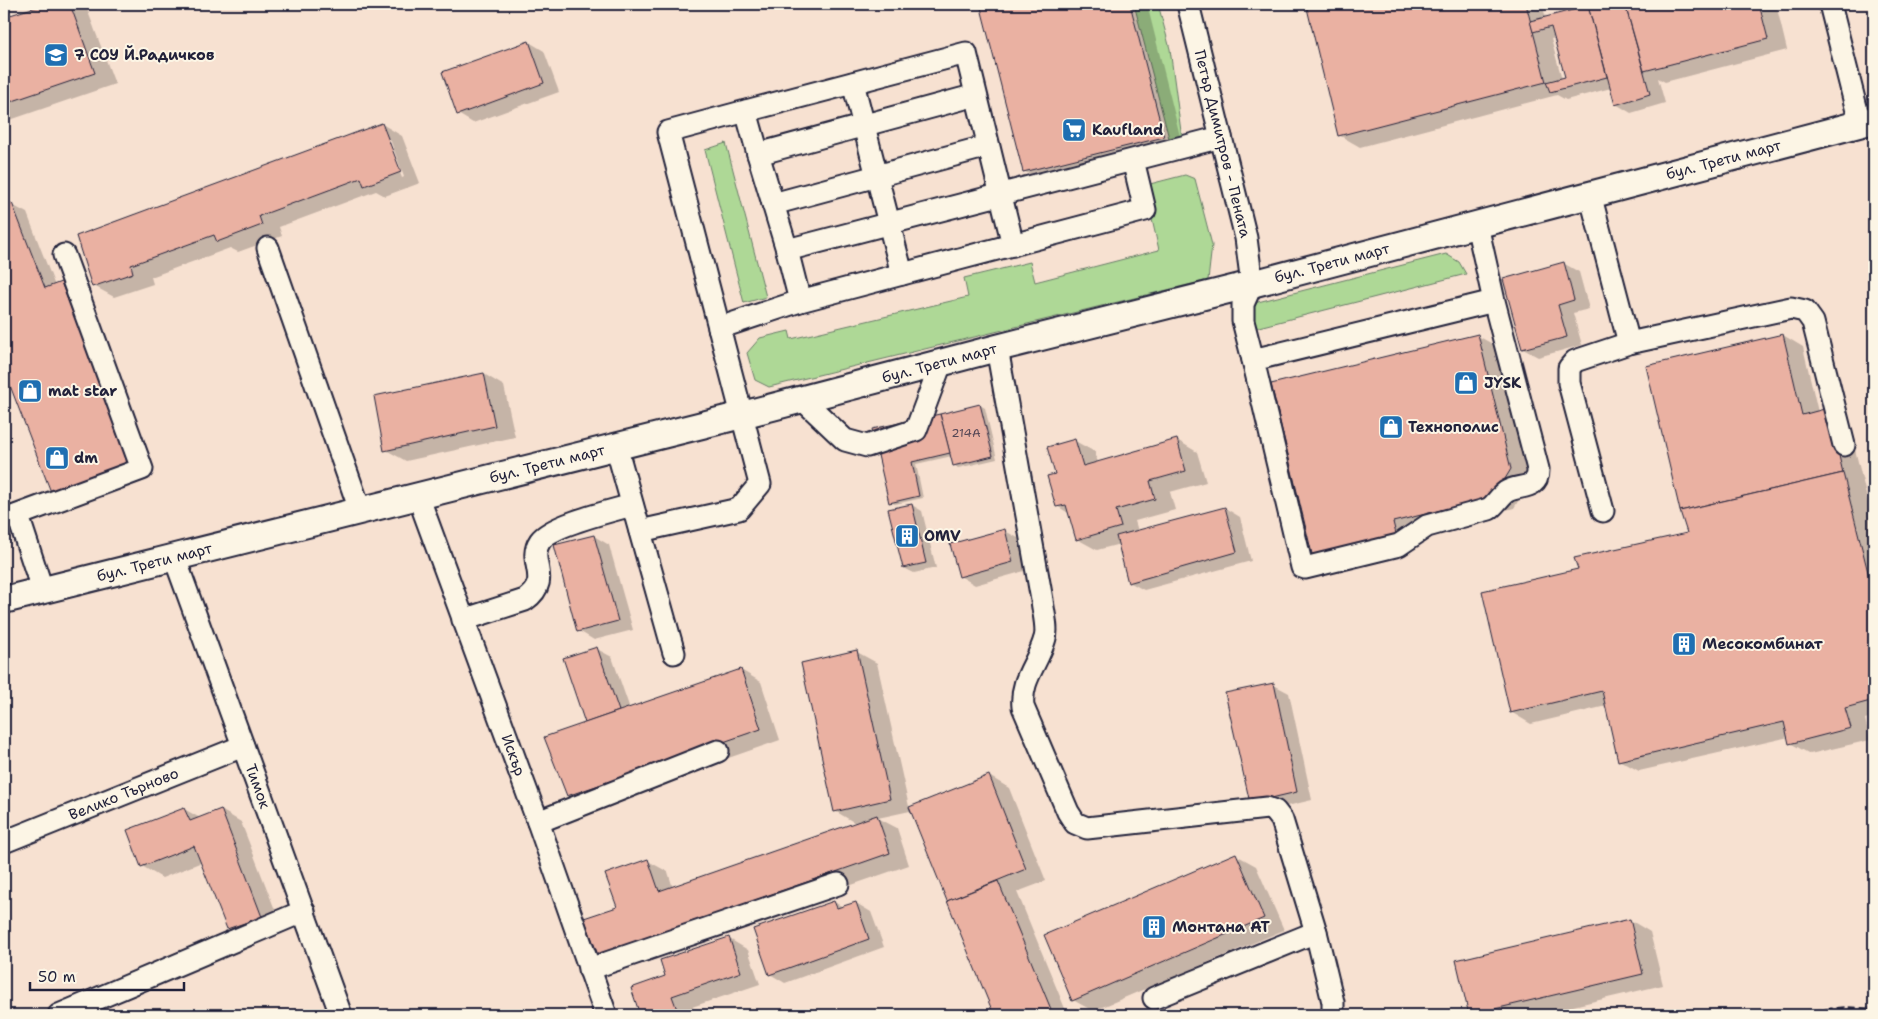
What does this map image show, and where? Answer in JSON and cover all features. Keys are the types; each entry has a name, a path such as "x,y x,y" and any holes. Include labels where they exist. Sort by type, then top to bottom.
{"main road":[{"name":"бул. Трети март","path":"4,600 742,415 941,362 1252,284 1867,122"}],"street":[{"name":"Петър Димитров - Пената","path":"1188,4 1246,238 1252,284"},
{"path":"1830,4 1867,122"},
{"path":"640,531 739,509 760,484 668,132 966,53 1013,245"},
{"path":"853,83 902,274"},
{"path":"758,154 976,94"},
{"path":"746,111 800,301"},
{"path":"787,250 1221,137"},
{"path":"773,204 988,146"},
{"path":"719,328 800,301 1145,210 1132,160"},
{"path":"1590,194 1629,343"},
{"path":"1252,284 1243,304 1243,321 1300,565 1305,568 1399,544 1427,526 1489,509 1496,505 1500,497 1508,491 1530,485 1538,478 1538,469 1494,301 1477,225"},
{"path":"268,248 360,510"},
{"path":"42,589 21,526 15,516 142,468 64,255"},
{"path":"1253,360 1494,301"},
{"path":"1603,511 1569,382 1569,368 1575,361 1629,343 1791,308 1805,311 1814,322 1844,445"},
{"path":"997,348 1042,600 1045,637 1024,684 1022,695 1024,707 1068,812 1075,823 1087,828 1267,808 1275,811 1282,820 1316,932 1333,1002 1333,1015"},
{"path":"802,398 845,440 866,446 916,430 941,362"},
{"path":"616,446 674,653"},
{"name":"Искър","path":"418,496 462,620 538,822 606,1015"},
{"path":"462,620 525,600 533,594 538,587 539,580 536,551 540,541 553,530 632,505"},
{"name":"Тимок","path":"174,556 341,1015"},
{"name":"Велико Търново","path":"4,842 243,746"},
{"path":"538,822 718,751"},
{"path":"589,969 838,884"},
{"path":"60,1015 304,911"},
{"path":"1154,998 1316,932"}],"green space":[{"path":"1134,4 1158,4 1170,49 1182,139 1170,142"},
{"path":"726,143 766,297 744,303 705,150"},
{"path":"1185,175 1195,179 1212,245 1208,280 769,387 755,380 747,353 760,338 789,331 791,339 968,297 964,278 1030,262 1035,282 1159,250 1146,193 1150,184"},
{"path":"1446,254 1459,262 1466,274 1247,330 1254,303"}],"building":[{"path":"45,4 70,4 95,73 4,104 4,17"},
{"path":"980,4 1130,4 1164,137 1023,172"},
{"path":"1306,4 1526,4 1546,82 1338,136"},
{"path":"1596,4 1625,4 1650,94 1615,105 1588,6"},
{"path":"1625,4 1759,4 1768,39 1644,71"},
{"path":"1588,6 1607,77 1550,92 1546,82 1565,77 1551,27 1533,32 1530,21"},
{"path":"529,41 544,83 457,115 442,72"},
{"path":"382,123 401,172 364,186 361,178 259,216 262,225 217,242 214,235 131,265 133,273 92,287 76,236"},
{"path":"12,203 45,288 61,282 131,461 51,492 4,370 4,207"},
{"path":"1564,262 1574,300 1558,305 1567,337 1522,349 1503,279"},
{"name":"Технополис","path":"1478,334 1511,469 1494,497 1393,522 1397,538 1313,558 1271,384"},
{"path":"1783,334 1802,415 1828,408 1843,473 1680,511 1646,366"},
{"path":"484,373 495,426 384,451 374,396"},
{"path":"980,404 993,456 953,466 940,414"},
{"path":"940,414 950,453 912,462 919,496 889,503 872,429"},
{"path":"1075,439 1083,466 1177,439 1186,471 1150,481 1155,499 1116,510 1121,527 1076,540 1066,505 1056,507 1047,476 1055,474 1047,447"},
{"name":"Месокомбинат","path":"1843,473 1874,596 1874,700 1845,708 1851,728 1789,744 1784,722 1618,761 1602,691 1510,713 1482,591 1578,569 1574,558 1687,533 1680,511"},
{"name":"OMV","path":"912,504 926,563 903,568 888,509"},
{"path":"1225,507 1237,552 1128,583 1116,536"},
{"path":"1005,529 1013,562 959,577 950,544"},
{"path":"594,535 618,621 577,632 554,545"},
{"path":"597,647 619,711 585,723 563,658"},
{"path":"857,650 890,799 834,812 801,663"},
{"path":"741,669 761,729 567,796 544,737"},
{"path":"1274,683 1297,792 1250,803 1225,693"},
{"path":"989,775 1026,869 947,901 909,807"},
{"path":"184,808 190,821 221,809 262,917 227,929 194,846 141,867 127,830"},
{"path":"877,815 890,853 598,955 584,918 617,907 605,874 648,859 659,891"},
{"name":"Монтана АТ","path":"1236,853 1264,918 1072,1001 1044,935"},
{"path":"998,881 1053,1014 1065,1009 1068,1015 994,1015 947,901"},
{"path":"834,901 837,908 856,902 869,939 769,975 753,929"},
{"path":"1630,919 1643,974 1469,1015 1456,960"},
{"path":"729,937 741,972 672,996 679,1015 640,1015 631,988 665,976 660,960"}],"railway":[{"path":"1777,1015 1847,1008 1874,1010"}],"place":[{"name":"7 СОУ Й.Радичков","path":"56,55"},
{"name":"Kaufland","path":"1074,130"},
{"name":"JYSK","path":"1466,383"},
{"name":"mat star","path":"30,391"},
{"name":"Технополис","path":"1391,427"},
{"name":"dm","path":"57,458"},
{"name":"OMV","path":"907,536"},
{"name":"Месокомбинат","path":"1684,644"},
{"name":"Монтана АТ","path":"1154,927"}]}
